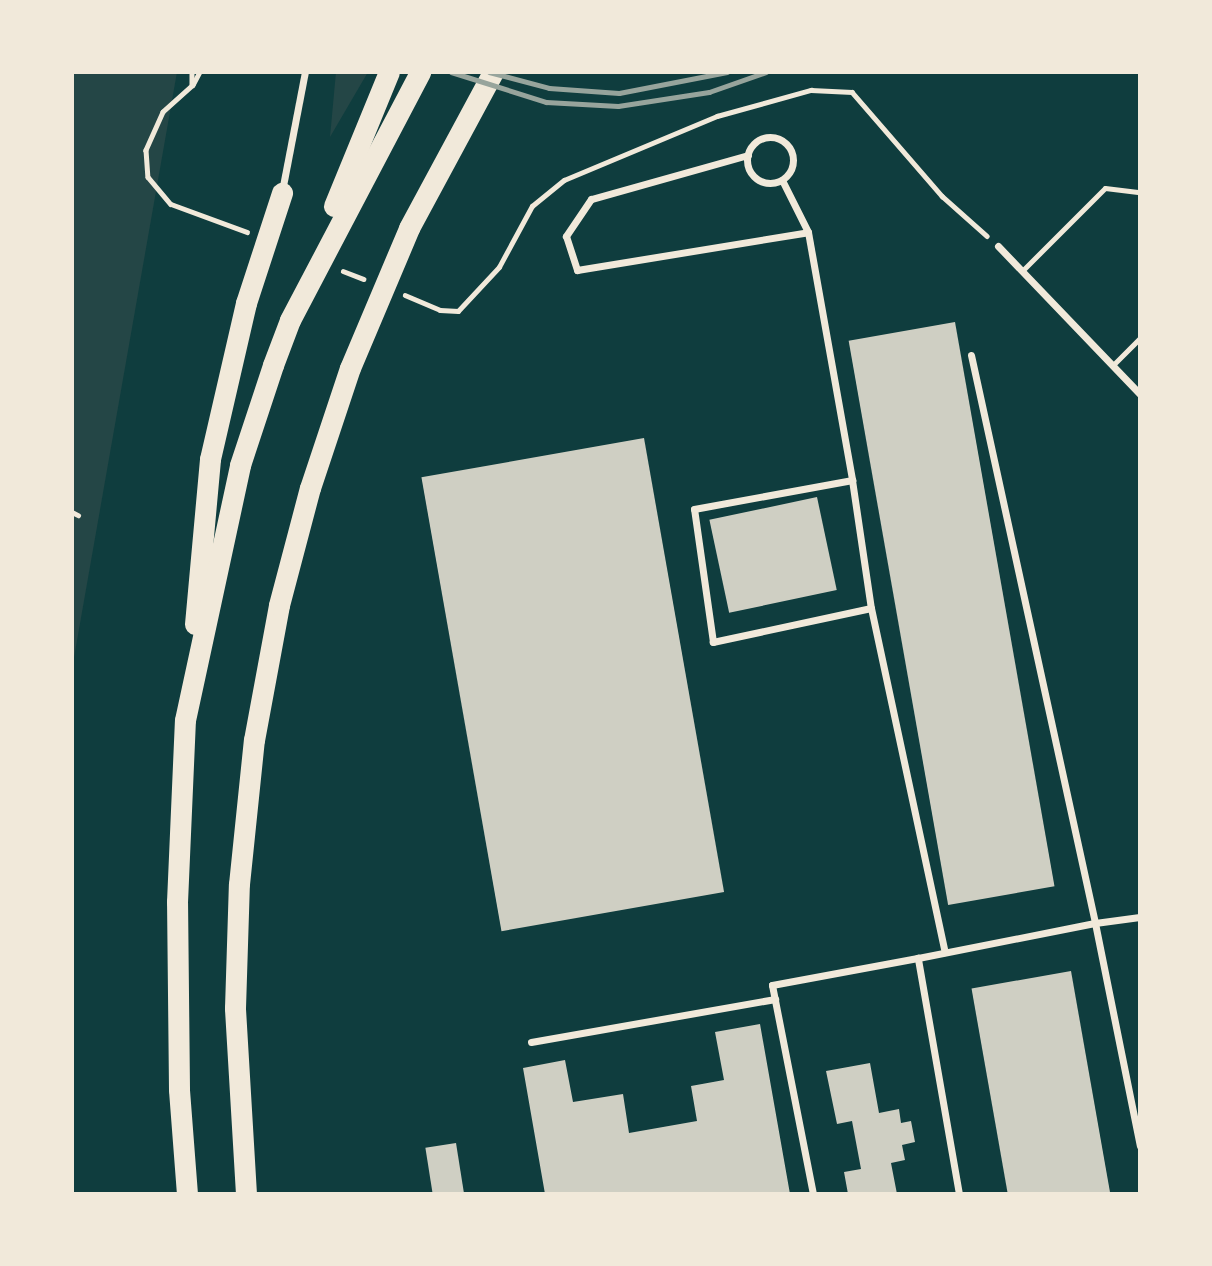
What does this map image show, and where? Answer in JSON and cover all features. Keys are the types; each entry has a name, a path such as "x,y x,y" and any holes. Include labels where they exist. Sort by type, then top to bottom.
{"highway":[{"path":"186,720 240,465 290,320 388,72"},
{"path":"290,320 420,72"},
{"path":"246,1194 234,1008 239,884 254,740 279,605 310,488 350,368 409,228 493,72"},
{"path":"187,1194 179,1089 177,902 186,720 210,459 246,303 282,193"}],"street":[{"path":"282,193 305,72"},
{"path":"747,155 754,176 768,183 782,180 794,160 784,140 762,138 747,155 591,200 566,236 577,270 808,232"},
{"path":"782,180 808,232 852,480 871,608 945,952"},
{"path":"998,246 1140,394"},
{"path":"971,355 1095,923 1140,1146"},
{"path":"852,480 694,509 713,642 871,608"},
{"path":"813,1194 772,985 1095,923 1140,917"},
{"path":"918,958 959,1194"},
{"path":"531,1042 775,999"}],"lane":[{"path":"1022,271 1105,188 1140,192"},
{"path":"1113,365 1140,338"}],"path":[{"path":"192,72 192,85 200,72"},
{"path":"532,206 564,180 717,116 811,90 852,92 942,196 998,246"},
{"path":"72,512 78,515"}],"shaded area":[{"path":"72,72 177,72 72,669"},
{"path":"336,72 368,72 330,137"}],"building":[{"path":"955,322 1055,886 948,905 849,341"},
{"path":"644,438 724,892 501,931 421,477"},
{"path":"817,497 837,590 729,613 709,520"},
{"path":"1071,971 1110,1194 1008,1194 972,989"},
{"path":"760,1024 790,1194 545,1194 523,1068 565,1060 573,1102 623,1094 629,1133 697,1121 691,1086 724,1080 715,1032"},
{"path":"870,1063 879,1113 899,1109 901,1123 911,1121 915,1142 902,1145 905,1160 891,1163 897,1194 848,1194 844,1172 861,1169 852,1121 837,1124 826,1071"},
{"path":"456,1143 464,1194 433,1194 425,1148"}],"railway":[{"path":"451,72 546,102 618,106 709,92 766,72"},
{"path":"489,72 549,88 619,93 727,72"}]}
